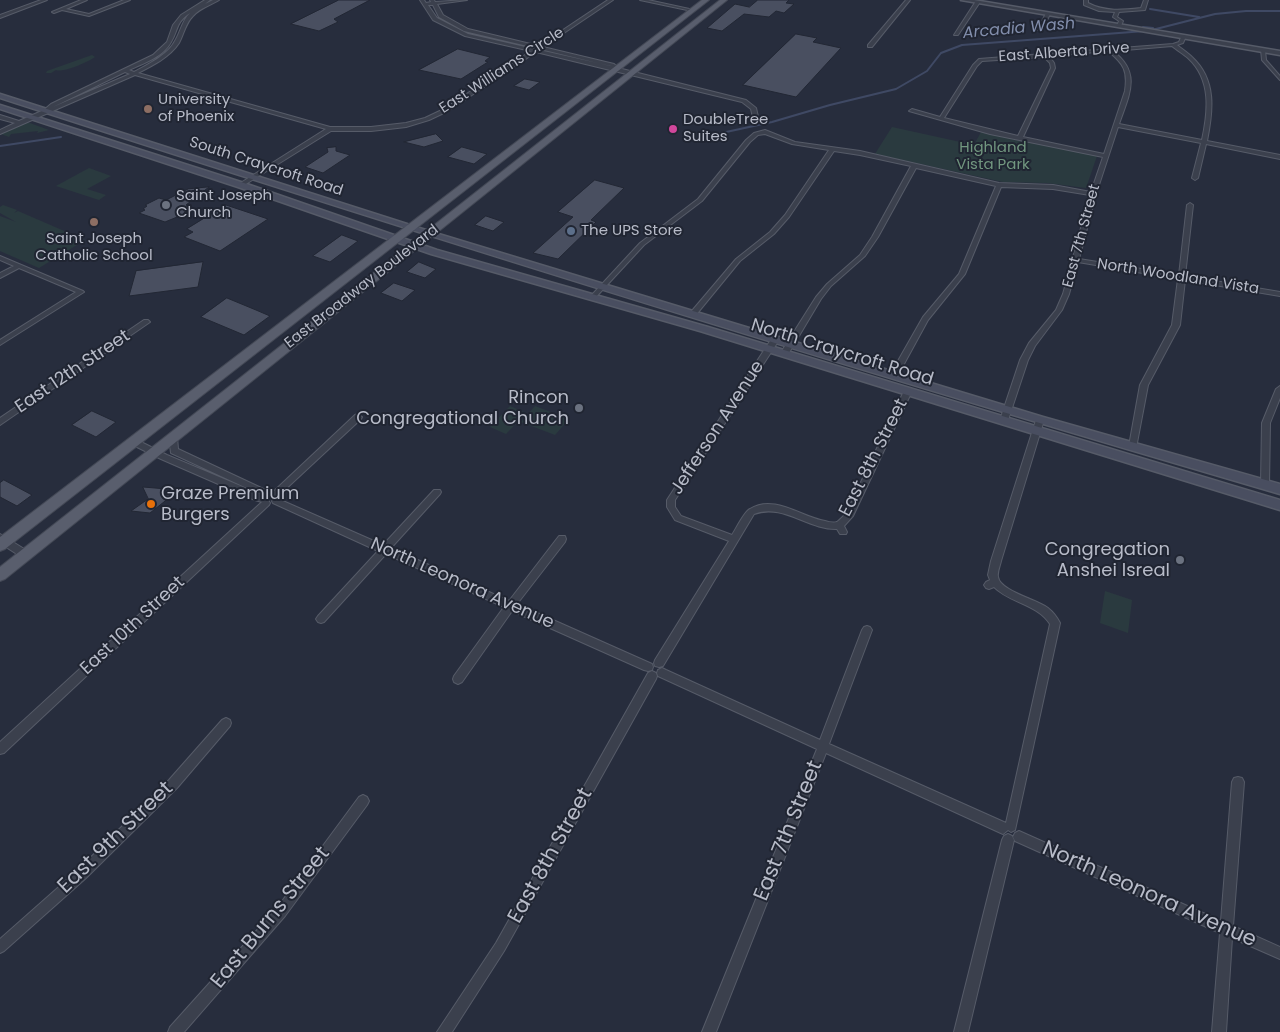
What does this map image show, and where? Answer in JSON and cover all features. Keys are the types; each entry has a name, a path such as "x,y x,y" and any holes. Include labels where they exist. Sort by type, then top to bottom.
{"main road":[{"path":"708,13 707,8 716,0"},
{"name":"East Broadway Boulevard","path":"0,575 724,0"},
{"path":"690,27 685,23 697,13 699,5"},
{"name":"East Broadway Boulevard","path":"2,541 134,442 394,238 699,5"},
{"name":"South Craycroft Road","path":"0,96 408,228"},
{"name":"South Craycroft Road","path":"0,107 241,185 394,238"},
{"path":"116,145 130,143 166,154 182,154"},
{"name":"North Craycroft Road","path":"408,228 776,340 787,349 908,391 1006,415"},
{"name":"North Craycroft Road","path":"394,238 769,349 787,349 894,375 1006,415 1280,505"},
{"name":"North Craycroft Road","path":"1039,425 1132,446 1280,488"}],"street":[{"path":"0,17 45,0"},
{"path":"54,12 85,0"},
{"path":"61,9 89,15 128,0"},
{"path":"46,111 53,105 126,71 160,52 169,42 175,25 183,16 208,0"},
{"path":"0,132 46,111 59,108 132,73 168,52 181,38 184,26 189,18 202,7 217,0"},
{"path":"423,2 465,0"},
{"name":"East Williams Circle","path":"126,71 330,128 371,128 406,125 427,119 446,110 611,0"},
{"path":"642,0 699,5"},
{"path":"870,46 908,0"},
{"path":"964,0 1280,53"},
{"path":"1086,4 1117,12 1143,9 1146,0"},
{"path":"423,2 435,19 451,29 473,37 536,50 744,101 753,108 756,121"},
{"path":"432,2 441,16 466,30 536,50"},
{"path":"956,34 978,2"},
{"path":"1106,24 1110,11"},
{"path":"1117,12 1115,17 1121,21 1119,26"},
{"path":"1040,29 1048,14"},
{"path":"1108,17 1118,19"},
{"path":"1173,46 1181,43 1184,36"},
{"path":"1173,46 1198,66 1210,87 1210,109 1195,178"},
{"name":"East Alberta Drive","path":"941,119 975,65 981,60 1173,46"},
{"name":"East 7th Street","path":"1006,415 1024,360 1032,345 1059,310 1066,294 1093,194 1128,91 1130,77 1125,64 1110,50"},
{"path":"1263,50 1264,60 1280,79"},
{"path":"1020,138 1053,68 1052,63 1044,55"},
{"path":"912,111 1020,138 1105,156"},
{"path":"0,117 19,123"},
{"path":"1117,125 1280,157"},
{"path":"241,185 330,128"},
{"path":"593,297 642,244 700,200 748,141 756,134 765,132 794,143 860,153 999,185 1053,187 1093,194"},
{"path":"693,314 734,264 772,233 787,216 832,149"},
{"path":"787,349 818,298 829,285 862,256 875,237 914,166"},
{"name":"East 8th Street","path":"894,375 925,319 962,274 999,185"},
{"path":"1132,446 1144,385 1176,324 1190,205"},
{"path":"0,258 81,292 0,343"},
{"name":"North Woodland Vista","path":"1076,260 1141,272 1233,284 1280,294"},
{"path":"0,276 19,266"},
{"name":"East 12th Street","path":"0,422 146,322"},
{"name":"Jefferson Avenue","path":"733,539 678,518 671,507 671,500 776,340"},
{"path":"1265,484 1266,423 1280,389"},
{"name":"East 8th Street","path":"444,1032 500,947 655,670 751,512 764,508 778,509 821,525 841,529 849,516 908,391"},
{"name":"East 10th Street","path":"0,749 358,417"},
{"path":"961,1032 1010,833 1054,631 1055,623 1051,616 1041,607 1004,592 992,584 996,561 1039,425"},
{"name":"North Leonora Avenue","path":"173,437 174,452 190,464"},
{"name":"North Leonora Avenue","path":"134,442 154,452 229,480 258,498 270,498 1280,953"},
{"path":"321,618 437,492"},
{"path":"458,679 562,539"},
{"path":"2,541 26,555"},
{"name":"East 7th Street","path":"709,1032 867,630"},
{"name":"East 9th Street","path":"0,947 82,874 145,812 173,784 226,723"},
{"path":"1219,1032 1238,782"},
{"name":"East Burns Street","path":"175,1032 281,912 363,801"}],"green space":[{"path":"92,55 95,57 87,62 64,70 46,73 47,71"},
{"path":"27,122 49,130 37,133 38,131 11,134 9,137 1,134"},
{"name":"Highland Vista Park","path":"892,127 974,145 981,132 1097,156 1086,188 1047,183 1003,182 875,154"},
{"path":"89,168 111,176 87,189 106,195 99,200 56,186"},
{"path":"3,205 17,210 14,213 18,211 85,240 39,268 0,251 0,216 16,222 0,213 0,207"},
{"path":"510,406 526,413 506,434 490,427"},
{"path":"535,406 569,419 555,435 521,422"},
{"path":"1105,591 1132,600 1128,633 1100,623"}],"building":[{"path":"339,0 370,0 334,19 338,22 319,31 291,24"},
{"path":"758,0 789,0 786,3 794,4 784,13 776,11 769,17 744,14 722,31 707,28 735,4 749,7"},
{"path":"796,34 817,38 813,42 841,48 796,97 743,85"},
{"path":"458,49 490,57 485,61 488,62 461,79 419,70"},
{"path":"525,79 540,82 529,90 514,86"},
{"path":"436,134 443,141 424,147 404,142"},
{"path":"336,147 336,151 350,155 323,173 305,167 328,152 327,148"},
{"path":"462,147 487,154 474,164 448,157"},
{"path":"595,180 624,188 591,220 596,222 558,259 533,253 573,217 558,212"},
{"name":"Saint Joseph Church","path":"209,187 186,205 191,207 182,215 165,222 139,213 145,210 143,209 147,206 145,205 159,198 166,200 188,189"},
{"path":"226,205 268,219 220,251 184,237 193,232 187,229"},
{"path":"486,216 504,222 493,231 475,225"},
{"path":"342,235 358,241 330,262 313,256"},
{"path":"203,262 198,287 129,296 136,271"},
{"path":"419,262 436,269 425,278 407,272"},
{"path":"394,283 415,290 402,301 381,293"},
{"path":"227,298 270,316 244,335 201,317"},
{"path":"92,411 116,422 96,437 72,425"},
{"path":"4,480 32,495 17,506 0,497 0,483"},
{"name":"Graze Premium Burgers","path":"143,487 179,490 150,513 131,511 148,499"}],"waterway":[{"path":"1150,9 1199,17"},
{"name":"Arcadia Wash","path":"1152,30 1215,14 1246,11 1280,11"},
{"name":"Arcadia Wash","path":"1143,27 1153,28"},
{"name":"Arcadia Wash","path":"717,134 772,122 830,105 896,89 927,71 941,53 962,45 1145,31"},
{"name":"Arcadia Wash","path":"0,146 61,137"}],"place":[{"name":"University of Phoenix","path":"148,109"},
{"name":"DoubleTree Suites","path":"673,129"},
{"name":"Saint Joseph Church","path":"166,205"},
{"name":"Saint Joseph Catholic School","path":"94,222"},
{"name":"The UPS Store","path":"571,231"},
{"name":"Rincon Congregational Church","path":"579,408"},
{"name":"Graze Premium Burgers","path":"151,504"},
{"name":"Congregation Anshei Isreal","path":"1180,560"}]}
